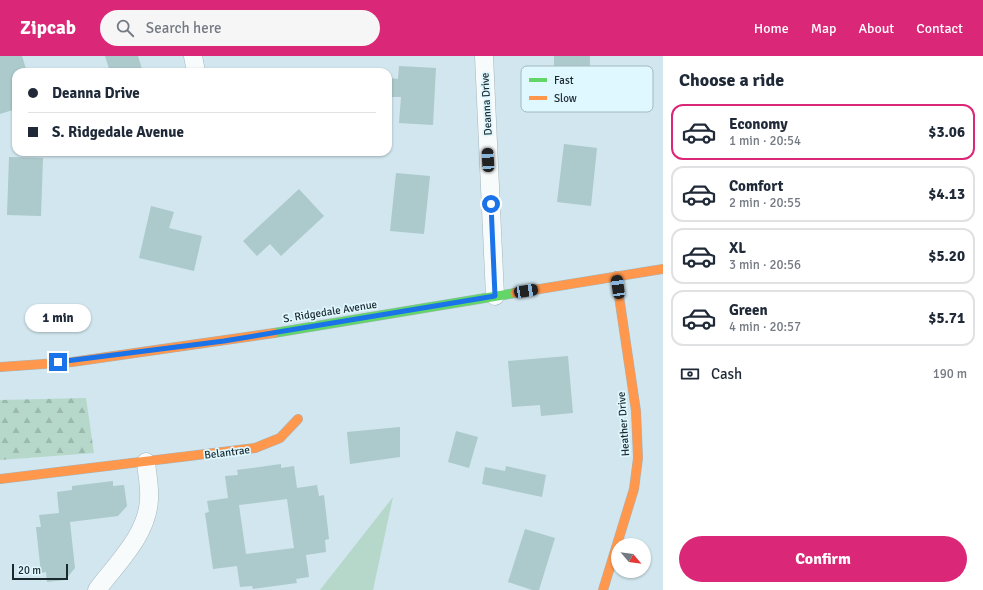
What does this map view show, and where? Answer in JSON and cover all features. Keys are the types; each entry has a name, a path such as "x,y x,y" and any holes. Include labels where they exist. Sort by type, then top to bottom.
{"main road":[{"name":"S. Ridgedale Avenue","path":"0,367 72,362 216,342 663,269"},
{"name":"Heather Drive","path":"603,590 634,489 639,443 634,393 616,276"},
{"name":"Belantrae","path":"0,479 255,448 280,438 298,419"}],"street":[{"path":"193,56 195,68"},
{"name":"Deanna Drive","path":"484,56 495,296"},
{"path":"97,590 136,539 145,520 149,499 146,462"}],"green space":[{"path":"86,398 94,453 0,460 0,400"},
{"path":"393,497 373,590 320,590"}],"building":[{"path":"0,56 22,56 26,68 12,68 12,110 0,114"},
{"path":"105,56 138,56 142,68 109,68"},
{"path":"554,56 590,56 590,66 554,66"},
{"path":"399,66 436,68 433,125 399,123 401,97 392,97 392,78 398,79"},
{"path":"564,144 597,148 591,206 557,202"},
{"path":"9,157 43,158 41,216 7,215"},
{"path":"396,173 430,176 424,234 390,231"},
{"path":"299,189 324,216 281,256 270,244 257,256 243,241"},
{"path":"151,206 174,212 169,228 202,236 194,271 139,258"},
{"path":"568,356 573,413 541,416 540,405 512,407 508,361"},
{"path":"400,427 400,457 350,464 347,432"},
{"path":"456,431 478,437 469,468 448,462"},
{"path":"281,464 281,468 294,466 297,488 317,485 319,496 324,495 329,539 325,540 326,552 306,555 309,577 296,579 297,583 253,589 252,586 240,587 237,566 213,569 205,513 209,512 207,501 228,498 225,476 238,475 237,470","holes":["287,499 294,548 246,554 239,505"]},
{"path":"506,466 546,475 542,497 482,484 485,467 505,471"},
{"path":"113,481 113,486 124,485 127,506 118,516 70,522 75,568 65,580 47,582 46,572 41,573 36,527 41,527 39,515 59,513 57,492 72,490 72,486"},
{"path":"525,529 555,538 539,590 532,590 508,582"}],"traffic: fast":[{"path":"274,333 515,293"}],"traffic: slow":[{"path":"515,293 663,269"},
{"path":"603,590 634,489 638,458 636,411 616,276"},
{"path":"0,367 72,362 274,333"},
{"path":"0,479 255,448 280,438 298,419"}],"route":[{"path":"58,362 72,362 224,341 495,296 491,204"}]}
